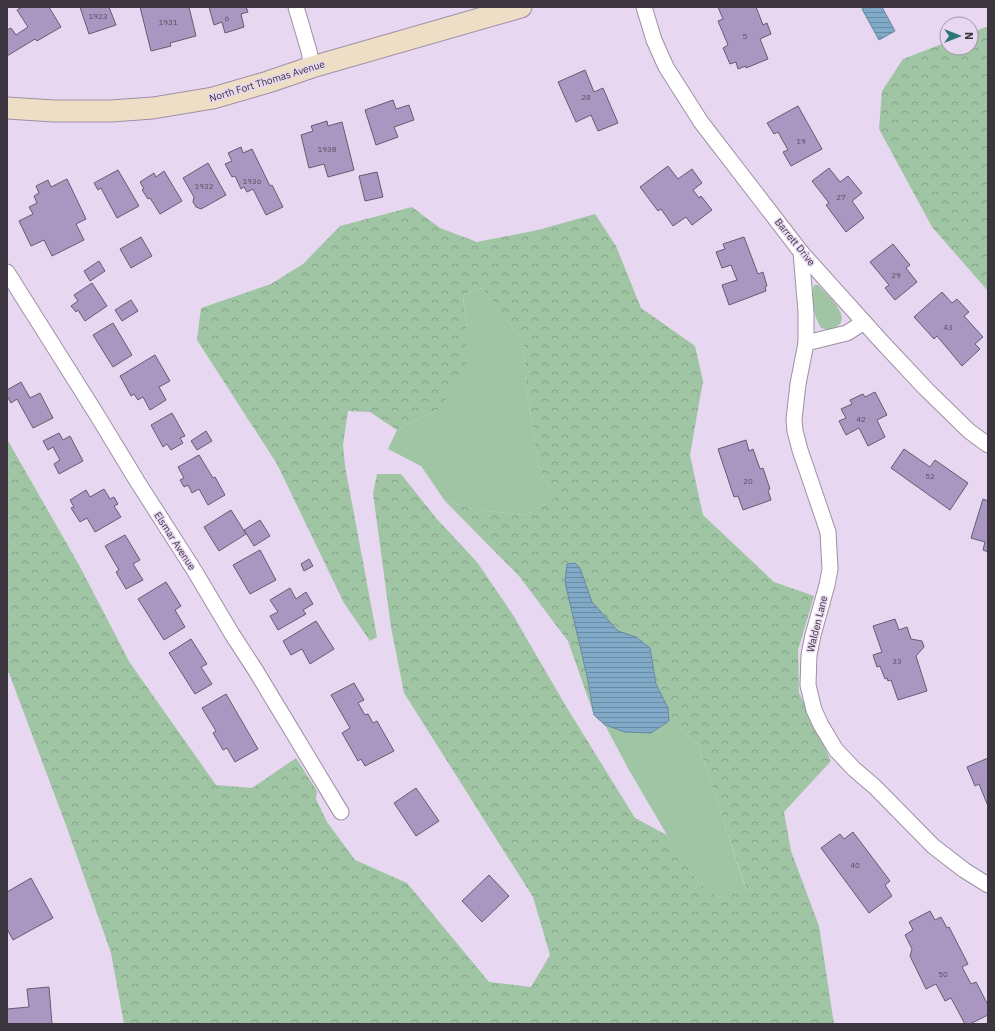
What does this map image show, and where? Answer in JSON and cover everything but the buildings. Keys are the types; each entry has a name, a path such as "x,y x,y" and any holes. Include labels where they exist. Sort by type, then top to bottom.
{"street":[{"path":"296,7 312,67"},
{"name":"North Fort Thomas Avenue","path":"7,108 54,111 111,111 184,104 213,98 312,67 521,7"},
{"name":"Barrett Drive","path":"644,7 654,40 666,67 701,122 801,252 940,403 969,431 988,445"},
{"name":"Walden Lane","path":"801,252 806,312 806,343 798,384 794,419 795,431 828,532 830,569 809,656 808,685 814,710 836,750 854,769 875,787 933,846 964,870 988,885"},
{"name":"Elsmar Avenue","path":"7,272 194,570 341,812"},
{"path":"806,343 847,334 864,322"}],"green space":[{"path":"988,26 988,291 932,227 879,129 882,91 903,59 939,45 939,56 979,56 979,30"},
{"path":"412,207 440,228 477,242 538,230 595,214 616,246 641,308 695,346 703,381 690,455 703,515 774,582 814,596 798,650 799,693 831,761 784,812 791,851 819,926 834,1024 124,1024 111,953 67,828 9,673 7,672 7,439 79,565 130,663 216,785 252,788 296,758 317,791 316,799 327,822 355,860 407,883 489,982 531,987 550,955 533,897 404,693 391,627 373,493 377,474 401,474 436,518 477,562 513,615 564,703 635,818 667,835 698,882 718,897 747,891 698,744 669,721 668,708 656,684 650,648 636,637 618,631 592,602 580,568 587,676 594,715 568,641 519,576 445,501 478,510 526,515 555,498 539,468 526,387 523,341 482,288 463,295 467,332 466,375 437,410 397,430 370,412 348,411 343,445 345,466 377,637 370,641 344,603 277,464 197,340 201,308 271,284 303,264 340,226"},
{"path":"814,285 818,285 834,302 842,317 838,326 831,331 821,328 816,318 812,296"},
{"path":"482,288 523,341 526,387 539,468 555,498 526,515 478,510 445,501 421,466 388,449 397,430 437,410 467,332 463,295"},
{"path":"669,721 698,744 747,892 718,897 698,882 667,835 605,725 625,732 651,733"}],"water":[{"path":"865,7 882,7 895,31 879,40 862,9"},
{"path":"575,563 580,568 592,602 618,631 636,637 650,648 656,684 668,708 669,721 651,733 625,732 605,725 594,715 587,676 565,582 567,564"}]}
